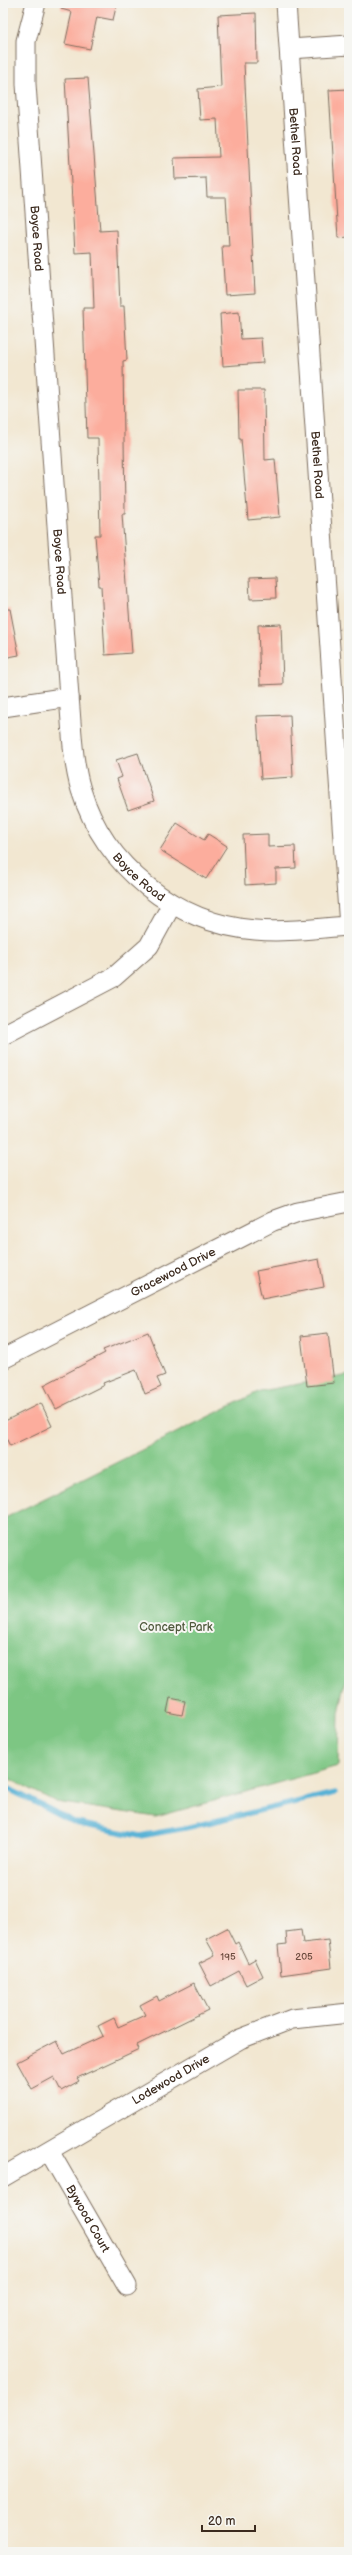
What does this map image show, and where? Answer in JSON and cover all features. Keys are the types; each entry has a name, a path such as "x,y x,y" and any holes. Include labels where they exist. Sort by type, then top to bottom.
{"street":[{"name":"Boyce Road","path":"36,3 26,41 26,84 69,697 75,765 81,791 94,821 107,844 145,885 172,904 207,921 255,930 349,927"},
{"name":"Bethel Road","path":"286,3 349,927"},
{"path":"290,49 349,45"},
{"path":"3,707 69,697"},
{"path":"3,1035 114,977 149,946 172,904"},
{"name":"Gracewood Drive","path":"3,1359 273,1221 313,1208 349,1202"},
{"name":"Lodewood Drive","path":"3,2177 240,2039 292,2019 349,2013"},
{"name":"Bywood Court","path":"49,2151 127,2286"}],"green space":[{"name":"Concept Park","path":"349,1375 349,1663 339,1714 338,1766 156,1817 56,1802 3,1775 3,1519 260,1391"}],"building":[{"path":"61,3 117,3 113,20 97,17 90,49 65,44 72,12 61,9"},
{"path":"256,13 257,63 244,63 255,293 225,295 222,246 229,246 226,197 207,197 206,178 175,179 174,158 219,157 217,119 200,120 198,89 221,87 218,15"},
{"path":"88,78 100,231 117,230 120,306 124,306 127,360 123,361 125,514 122,514 132,653 105,655 101,586 99,586 95,535 100,535 98,438 87,438 83,308 94,308 92,252 75,253 65,79"},
{"path":"349,89 349,237 338,238 329,90"},
{"path":"239,312 241,339 261,338 263,363 223,366 220,314"},
{"path":"238,390 264,390 265,460 275,459 280,517 248,520 241,439 239,439"},
{"path":"275,578 276,598 250,599 249,579"},
{"path":"3,609 10,609 19,655 3,658"},
{"path":"281,624 283,684 260,685 258,625"},
{"path":"290,715 293,777 261,779 257,716"},
{"path":"138,753 154,801 128,810 117,779 122,777 116,760"},
{"path":"177,823 204,840 208,834 227,846 206,879 160,850"},
{"path":"268,834 268,847 295,846 296,868 276,869 276,883 245,885 243,835"},
{"path":"319,1259 324,1287 262,1299 256,1271"},
{"path":"148,1332 165,1375 157,1378 161,1387 145,1394 136,1370 103,1383 104,1385 56,1409 44,1385 105,1353 103,1350"},
{"path":"328,1333 334,1383 307,1386 301,1336"},
{"path":"41,1403 52,1426 10,1446 3,1432 3,1422"},
{"path":"170,1698 185,1701 182,1715 167,1712"},
{"path":"227,1928 235,1944 238,1942 248,1963 255,1959 263,1976 246,1985 239,1971 211,1986 199,1963 215,1955 206,1939"},
{"path":"301,1930 303,1943 328,1940 331,1968 281,1975 278,1945 287,1944 286,1932"},
{"path":"194,1983 208,2010 137,2045 139,2049 77,2078 79,2081 61,2091 54,2077 32,2089 17,2062 57,2041 64,2054 103,2036 98,2026 114,2018 118,2027 145,2015 140,2005 157,1996 159,2001"}],"waterway":[{"path":"3,1786 76,1823 140,1836 185,1828 335,1793"}]}
